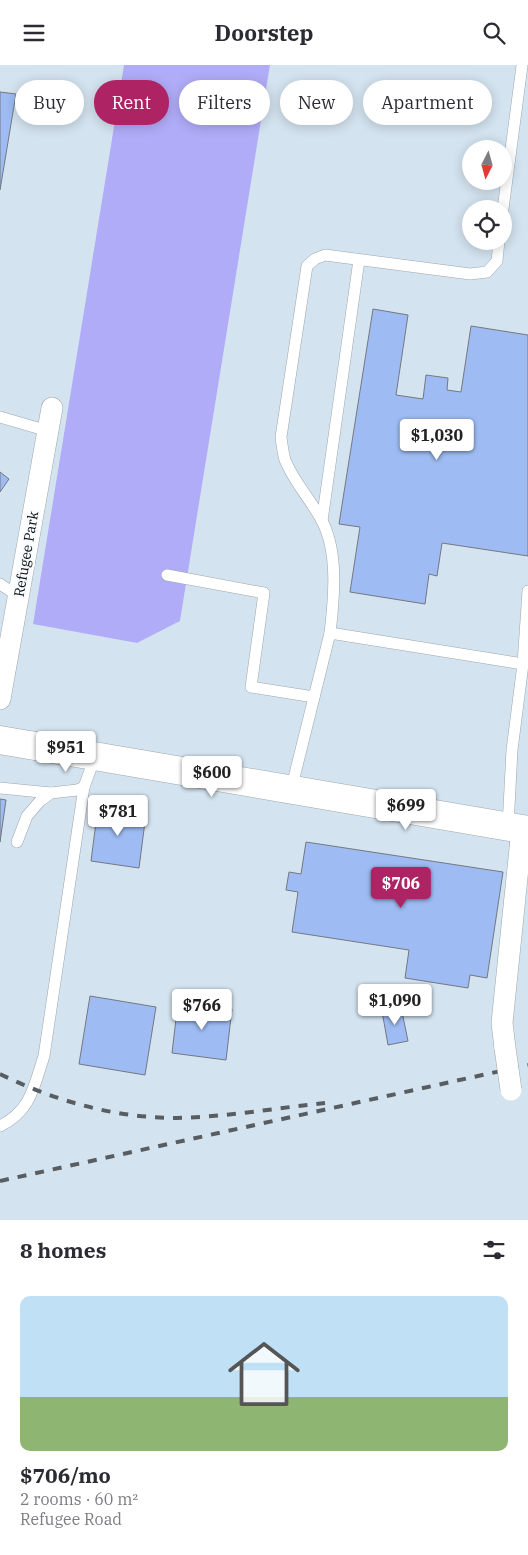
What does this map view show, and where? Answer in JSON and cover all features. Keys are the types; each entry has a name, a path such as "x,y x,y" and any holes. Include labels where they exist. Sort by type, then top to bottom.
{"main road":[{"path":"0,740 519,828"}],"street":[{"name":"Refugee Park","path":"0,699 52,408"},
{"path":"511,1090 502,1023 519,828"}],"lane":[{"path":"504,200 522,66"},
{"path":"291,790 330,633 334,595 333,561 322,521 294,478 285,459 281,437 307,266 315,259 326,255 470,274 487,272 497,261 498,250"},
{"path":"322,521 359,260"},
{"path":"0,417 48,431"},
{"path":"167,575 264,593 251,687 314,697"},
{"path":"0,584 18,597"},
{"path":"519,828 512,750 523,664 528,591"},
{"path":"330,633 523,664"},
{"path":"0,1126 12,1120 24,1109 44,1056 84,787 96,757"},
{"path":"0,788 51,793 77,790 84,787"},
{"path":"17,842 27,816 40,801 51,793"}],"shaded area":[{"path":"0,65 124,65 122,80 94,80 94,125 114,125 33,623 137,643 180,621 260,125 270,125 270,80 268,80 270,65 528,65 528,1220 0,1220"},
{"path":"124,65 270,65 268,80 179,80 179,125 260,125 180,621 137,643 33,624 114,125 169,125 169,80 122,80"}],"building":[{"path":"0,92 15,94 15,100 0,190"},
{"path":"373,309 408,315 396,395 423,399 426,375 448,378 447,390 461,392 471,326 528,335 528,556 442,543 437,576 429,574 425,604 350,592 360,527 339,524"},
{"path":"0,472 9,479 0,492"},
{"path":"0,799 6,800 0,842"},
{"path":"98,807 146,814 139,868 91,861"},
{"path":"306,842 503,872 487,978 470,975 468,988 405,978 409,950 292,932 298,892 286,890 289,872 301,874"},
{"path":"90,996 156,1007 145,1075 79,1064"},
{"path":"178,1002 232,1009 226,1060 172,1053"},
{"path":"401,1007 408,1041 388,1045 382,1011"}],"railway":[{"path":"0,1181 528,1065"},
{"path":"0,1074 64,1100 131,1115 177,1118 214,1116 325,1103"}]}
